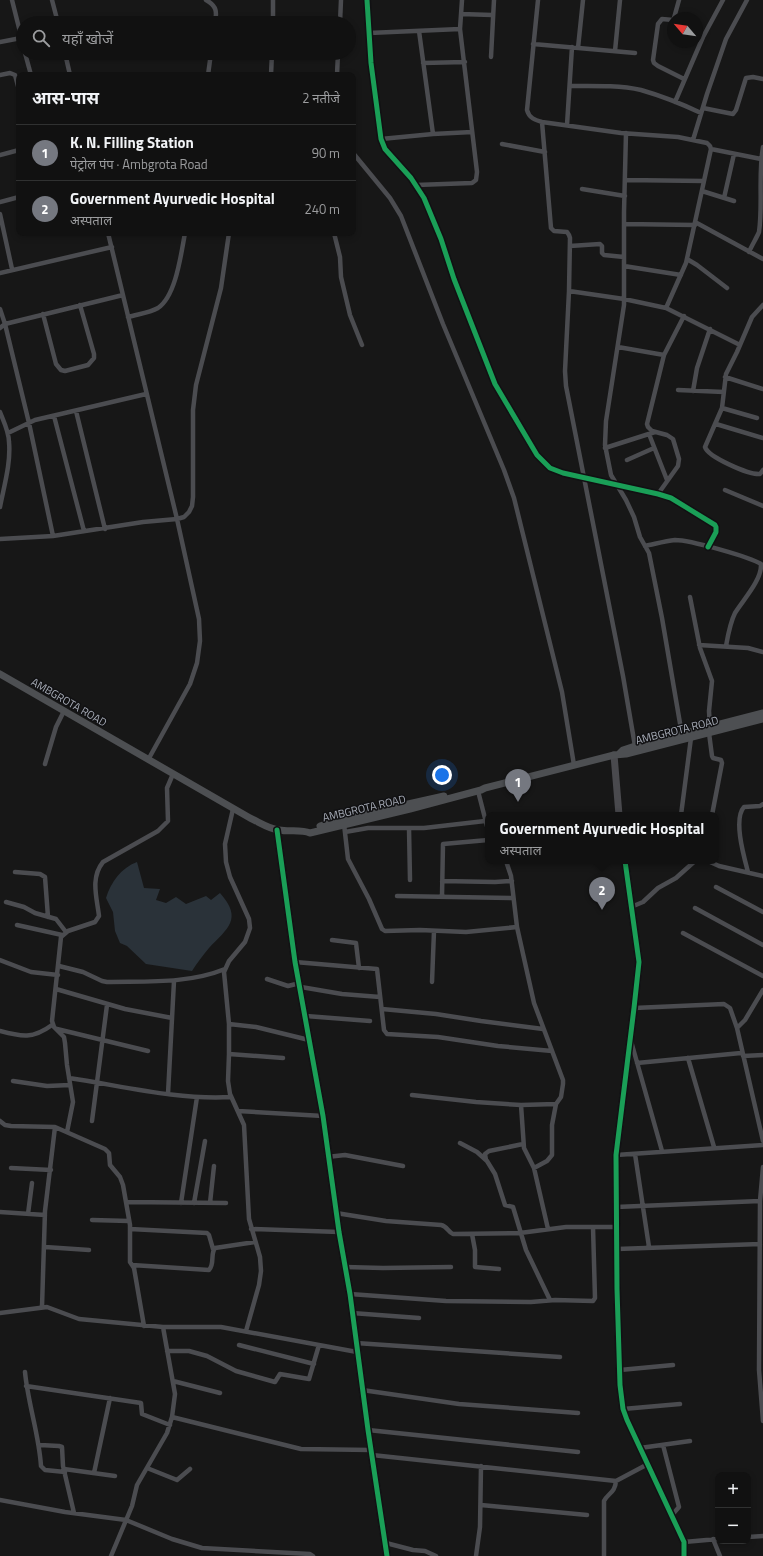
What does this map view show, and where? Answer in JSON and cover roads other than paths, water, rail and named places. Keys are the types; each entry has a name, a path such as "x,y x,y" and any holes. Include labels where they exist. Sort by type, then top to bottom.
{"main road":[{"name":"AMBGROTA ROAD","path":"0,674 233,809 277,830 307,831 310,833 410,809 617,754 626,754 691,738 709,731 763,719"},
{"path":"617,754 623,750 635,746 682,735 709,731 763,713"},
{"path":"307,831 336,820 480,787 480,790"}],"street":[{"path":"12,0 16,16"},
{"path":"52,0 56,16"},
{"path":"206,0 213,4 216,9 216,16"},
{"path":"273,0 273,16"},
{"path":"340,16 341,0"},
{"path":"368,0 371,63 381,139 385,149 416,185 424,198 441,239 454,279 495,384 537,455 545,464 554,470 585,479 658,494 678,502 716,526 716,532 708,547"},
{"path":"416,185 472,183 476,180 477,172 460,29 462,0"},
{"path":"491,57 492,15 494,0"},
{"path":"538,0 528,110 528,114 532,118 542,122 567,126 693,140 707,143 710,146 695,224 686,259 681,275 666,308"},
{"path":"578,48 583,0"},
{"path":"614,51 620,0"},
{"path":"676,12 679,0"},
{"path":"675,102 703,37 723,0"},
{"path":"693,140 726,39 747,0"},
{"path":"461,14 492,15"},
{"path":"667,19 662,19 658,24 653,60 658,66 684,80"},
{"path":"369,33 460,29"},
{"path":"419,31 433,134"},
{"path":"0,42 16,38"},
{"path":"533,44 635,53"},
{"path":"567,126 572,47"},
{"path":"27,60 29,72"},
{"path":"67,60 69,72"},
{"path":"208,72 210,60"},
{"path":"272,60 272,72"},
{"path":"337,72 338,60"},
{"path":"423,63 465,62"},
{"path":"0,75 10,73 14,75 16,81"},
{"path":"570,86 593,86 640,90 702,110 733,114 736,110 746,78 753,77 763,79"},
{"path":"542,122 551,228 554,231 568,233 570,246 565,371 569,399 622,669 635,746"},
{"path":"381,139 472,132"},
{"path":"626,133 624,299 606,421 605,448 611,475 634,517 640,537 649,553 682,735"},
{"path":"502,144 544,152"},
{"path":"749,252 759,231 762,216 761,160 763,147"},
{"path":"710,149 761,160"},
{"path":"0,155 16,151"},
{"path":"724,198 734,154"},
{"path":"356,157 390,198 401,216 464,376 504,470 514,498 562,692 574,765"},
{"path":"625,180 704,181"},
{"path":"582,189 625,196"},
{"path":"702,191 734,201"},
{"path":"0,202 16,198"},
{"path":"0,214 12,269"},
{"path":"624,224 695,224 763,259"},
{"path":"109,236 177,520 199,619 200,641 197,663 190,684 148,760"},
{"path":"128,316 150,312 158,308 165,301 170,293 175,277 184,236"},
{"path":"0,540 53,536 143,522 177,520 184,517 189,512 192,506 194,482 193,410 196,385 221,288 229,236"},
{"path":"335,236 340,257 341,277 350,315 362,345"},
{"path":"570,246 600,244 604,255 624,257"},
{"path":"0,273 112,247"},
{"path":"686,259 697,265 727,288"},
{"path":"624,266 681,275"},
{"path":"569,291 624,299 666,308 740,345"},
{"path":"0,328 5,324 123,295"},
{"path":"43,314 56,364 61,370 65,371 88,365 94,358 80,305"},
{"path":"763,305 752,317 725,377 722,408 705,447 707,452 735,467 755,474 760,474 763,470"},
{"path":"0,310 5,324 29,423 53,536"},
{"path":"658,494 678,466 679,459 673,439 667,435 650,430 647,424 664,355 684,316"},
{"path":"693,391 697,368 710,329"},
{"path":"618,346 664,355"},
{"path":"725,377 763,389"},
{"path":"678,390 724,392"},
{"path":"8,433 29,423 146,394"},
{"path":"722,408 757,418"},
{"path":"76,411 105,529"},
{"path":"0,412 8,433 9,454 0,507"},
{"path":"54,416 84,532"},
{"path":"716,424 763,438"},
{"path":"605,448 655,432"},
{"path":"648,434 667,480"},
{"path":"627,460 654,448"},
{"path":"725,490 763,506"},
{"path":"645,546 676,540 686,541 730,553 761,564 761,570 752,588 735,614 731,623 726,646"},
{"path":"690,597 699,645 712,681 709,711 709,731 712,756 713,758 721,760 722,763 713,812"},
{"path":"699,645 748,648 763,652"},
{"path":"45,764 56,727 64,711"},
{"path":"681,812 691,738"},
{"path":"617,754 619,812"},
{"path":"17,925 64,934 98,919 99,916 95,879 99,867 109,858 158,831 168,821 167,788 173,774"},
{"path":"345,832 368,828 409,828 485,821 480,790"},
{"path":"748,872 741,843 740,816 744,807 760,806 763,804"},
{"path":"233,809 225,844 226,862 249,919 250,928 245,942 229,961 224,974 229,1024 228,1081 231,1097 244,1125 249,1218 261,1264 261,1278 246,1331"},
{"path":"344,824 348,859 383,930 466,932 517,927"},
{"path":"409,828 410,880"},
{"path":"277,830 295,962 323,1116 336,1213 350,1294 362,1390 387,1556"},
{"path":"442,896 444,843 485,840"},
{"path":"507,864 512,881 517,927 534,1003 563,1084 561,1097 556,1104 552,1124 552,1155 547,1162 534,1168"},
{"path":"625,864 639,962 616,1155 620,1370 623,1409 684,1542 684,1556"},
{"path":"631,907 643,902 658,888 676,878 692,864"},
{"path":"715,864 763,876"},
{"path":"14,872 40,874 45,877 48,917"},
{"path":"442,881 512,881"},
{"path":"716,887 763,912"},
{"path":"397,896 513,898"},
{"path":"6,902 58,921 64,934 52,1021 54,1027 64,1037 73,1102 67,1132"},
{"path":"695,908 763,945"},
{"path":"432,982 434,931"},
{"path":"683,933 763,976"},
{"path":"332,940 356,943 359,968"},
{"path":"0,960 31,972 58,975"},
{"path":"295,962 377,969 384,1030 387,1034 438,1038 552,1051"},
{"path":"59,966 83,972 107,982 174,981 200,977 225,969"},
{"path":"267,979 288,986 300,985 336,993 380,997"},
{"path":"168,1094 174,981"},
{"path":"56,989 107,1005 172,1018"},
{"path":"737,1028 744,1020 763,990"},
{"path":"634,1008 724,1004 730,1008 737,1028 763,1141"},
{"path":"92,1121 107,1005"},
{"path":"382,1009 436,1014 543,1029"},
{"path":"306,1016 370,1022"},
{"path":"229,1024 256,1027 309,1040"},
{"path":"0,1031 21,1036 30,1036 54,1027 103,1041 148,1051"},
{"path":"630,1038 662,1151"},
{"path":"229,1054 283,1058"},
{"path":"637,1063 688,1058 763,1055"},
{"path":"688,1058 714,1147"},
{"path":"69,1078 150,1092 209,1098 231,1097"},
{"path":"13,1081 47,1086 70,1085"},
{"path":"412,1096 482,1103 521,1105 556,1104"},
{"path":"180,1203 197,1097"},
{"path":"521,1105 523,1144 534,1168 548,1229"},
{"path":"238,1111 323,1116"},
{"path":"0,1121 5,1125 11,1126 55,1127 108,1151 110,1155 110,1165 122,1181 127,1202 132,1265 134,1268 144,1326"},
{"path":"42,1307 45,1215 55,1127"},
{"path":"194,1203 205,1141"},
{"path":"460,1143 476,1152 486,1160 495,1174 506,1205 513,1207 526,1250 550,1300"},
{"path":"486,1160 485,1154 489,1151 523,1144"},
{"path":"616,1155 714,1147 763,1145"},
{"path":"635,1154 649,1247"},
{"path":"328,1157 345,1155 403,1166"},
{"path":"210,1203 214,1166"},
{"path":"763,1167 760,1201 761,1370 763,1419"},
{"path":"11,1168 51,1170"},
{"path":"28,1214 32,1183"},
{"path":"616,1207 760,1201"},
{"path":"127,1202 226,1203"},
{"path":"0,1212 45,1215"},
{"path":"336,1213 386,1220 441,1225 445,1226 452,1233 472,1234 520,1233 566,1227 617,1227"},
{"path":"92,1220 129,1221"},
{"path":"350,1294 446,1301 531,1302 550,1300 583,1300 592,1302 595,1300 592,1227"},
{"path":"130,1229 207,1233 210,1235 213,1249 212,1267 209,1270 132,1265"},
{"path":"252,1229 339,1232"},
{"path":"472,1234 476,1268 499,1269"},
{"path":"213,1249 218,1246 255,1242"},
{"path":"617,1249 760,1244"},
{"path":"45,1246 89,1250"},
{"path":"345,1267 451,1267"},
{"path":"0,1313 42,1307 51,1308 65,1315 79,1319 163,1327 214,1326 357,1352"},
{"path":"352,1313 419,1318"},
{"path":"110,1556 132,1506 137,1485 170,1425 172,1417 175,1401 173,1381 163,1327"},
{"path":"356,1343 560,1358"},
{"path":"239,1345 314,1364"},
{"path":"167,1351 189,1351 207,1356 236,1371 275,1382 280,1374 309,1379 319,1345"},
{"path":"620,1370 673,1365"},
{"path":"24,1372 31,1412 40,1445 42,1468 45,1470 64,1470 115,1476"},
{"path":"173,1381 220,1392"},
{"path":"26,1386 141,1403 142,1414 170,1425"},
{"path":"362,1390 459,1404 578,1413"},
{"path":"94,1473 110,1398"},
{"path":"623,1409 680,1404"},
{"path":"172,1417 302,1449 372,1452 481,1466 619,1480"},
{"path":"368,1430 578,1452"},
{"path":"640,1448 690,1441"},
{"path":"40,1445 62,1447 64,1470 74,1513"},
{"path":"662,1445 678,1507 672,1515"},
{"path":"604,1556 604,1501 613,1491 619,1480 648,1464"},
{"path":"476,1556 481,1504 481,1466"},
{"path":"147,1468 177,1480 190,1469"},
{"path":"0,1500 74,1513 126,1520 196,1547 310,1554 313,1556"},
{"path":"481,1504 587,1515"},
{"path":"751,1537 763,1536"},
{"path":"684,1542 715,1539"},
{"path":"386,1543 413,1550 425,1551 436,1556"},
{"path":"717,1544 720,1556"}],"place":[{"name":"K. N. Filling Station","path":"518,802"},
{"name":"Government Ayurvedic Hospital","path":"602,910"}]}
